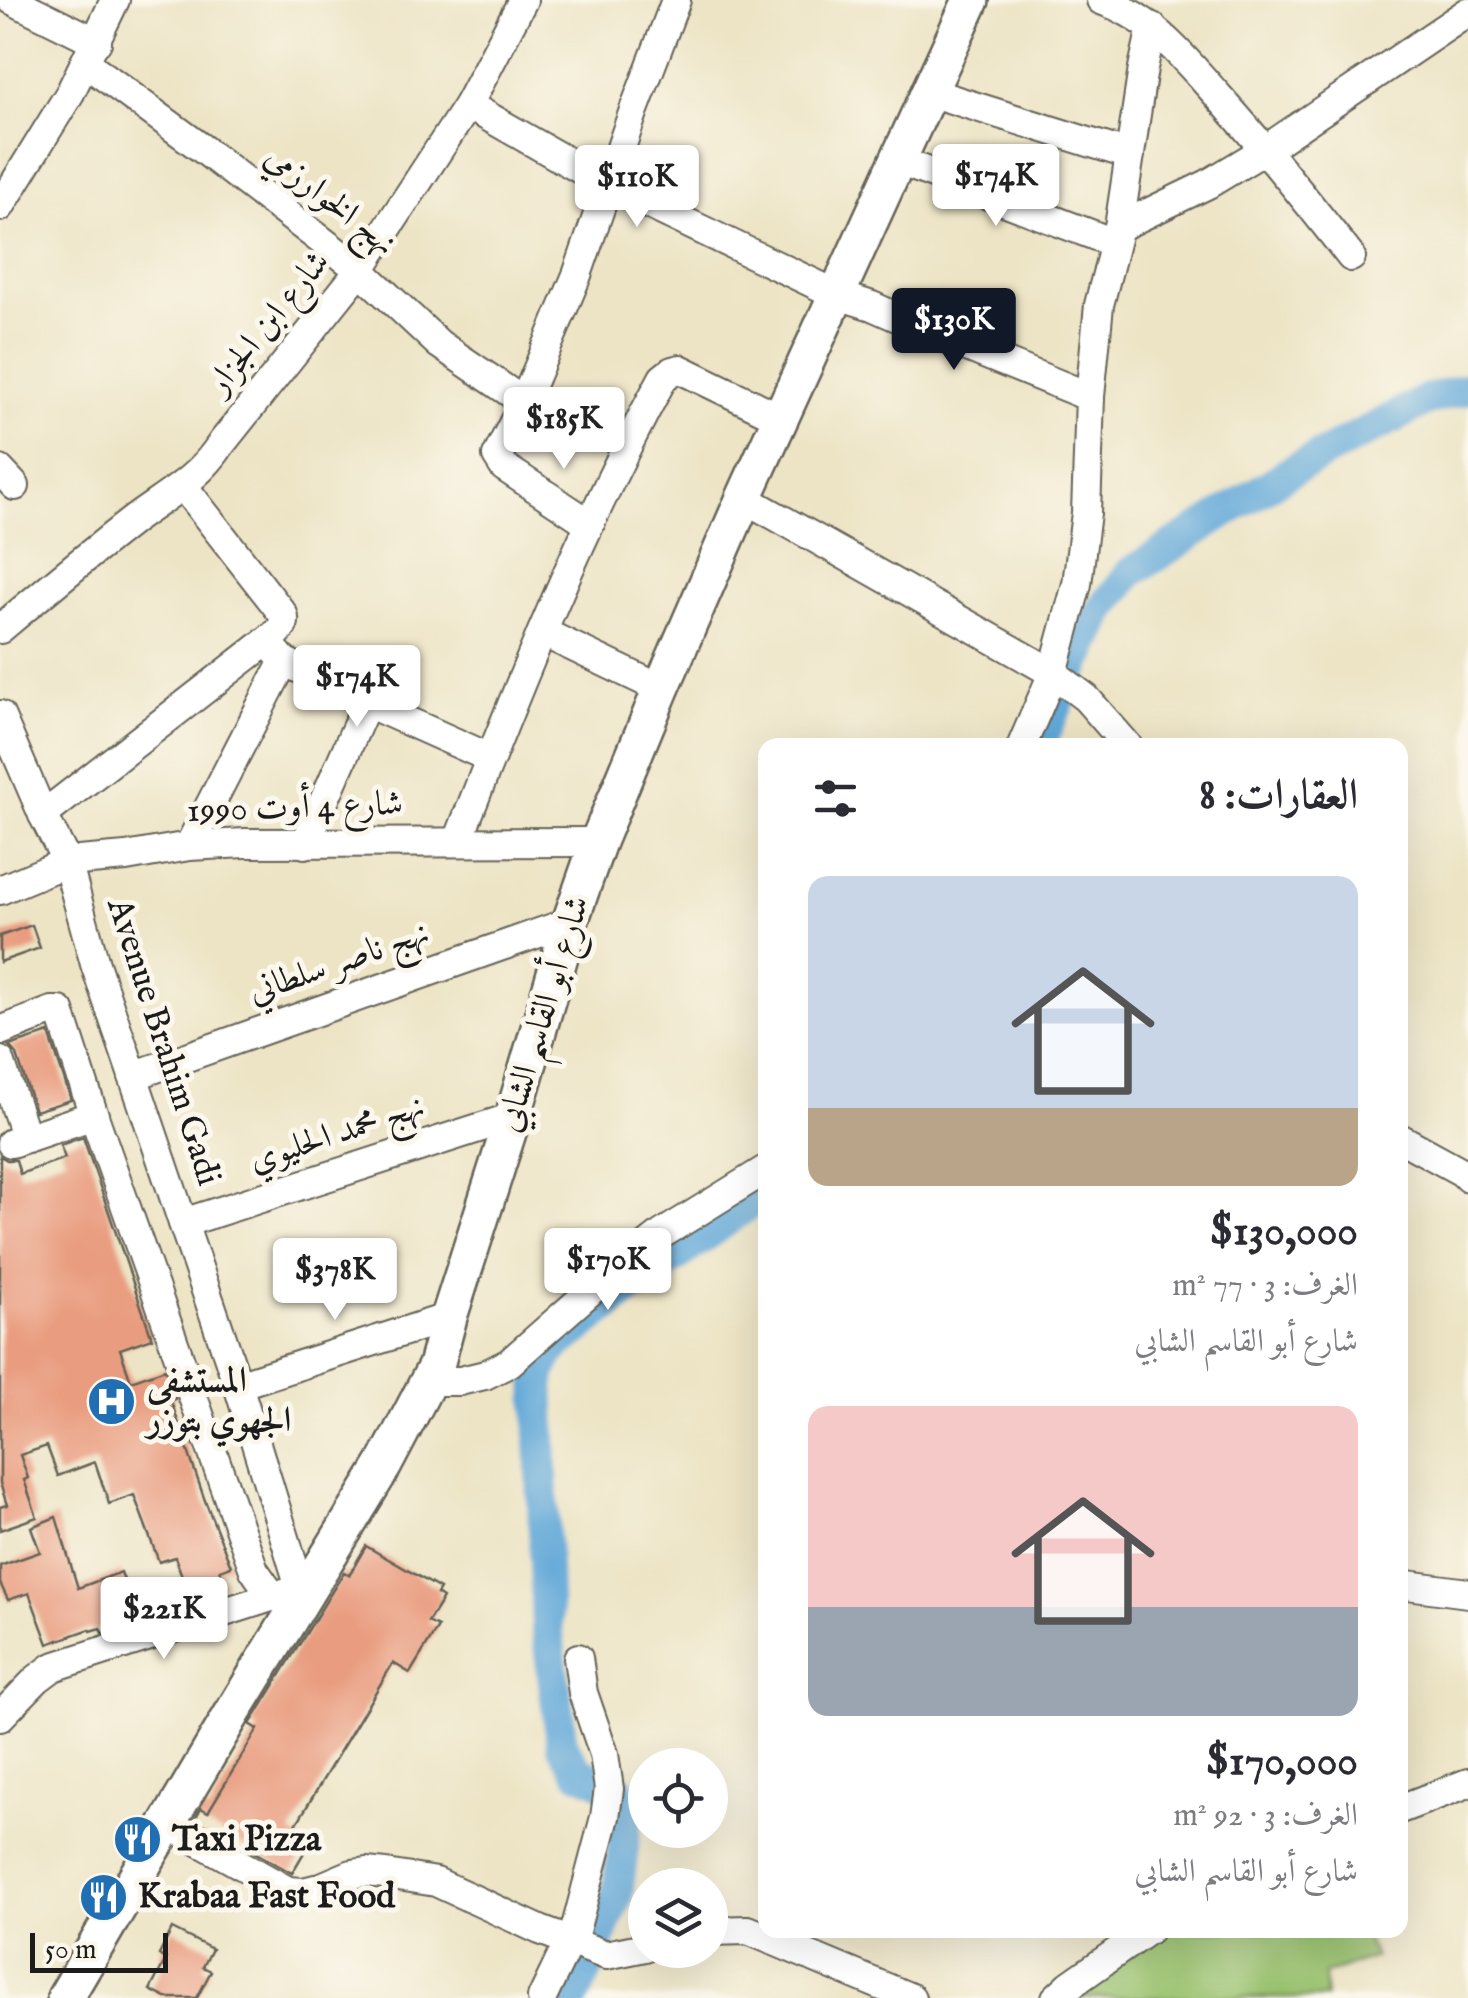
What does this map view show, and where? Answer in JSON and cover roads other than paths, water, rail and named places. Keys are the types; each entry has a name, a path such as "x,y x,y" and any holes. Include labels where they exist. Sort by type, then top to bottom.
{"main road":[{"name":"شارع أبو القاسم الشابي","path":"65,1998 168,1824 295,1589 384,1464 436,1366 570,922 598,842 744,498 971,0"}],"street":[{"name":"نهج الخوارزمي","path":"12,0 92,53 208,153 360,270 439,344 524,402"},
{"path":"0,207 92,53 116,0"},
{"name":"شارع ابن الجزار","path":"0,629 206,466 360,270 468,105 523,0"},
{"path":"590,524 504,467 498,450 524,402 577,275 676,0"},
{"path":"1106,1 1152,27 1175,47 1266,149 1351,257"},
{"path":"898,160 1116,235 1266,149 1468,12"},
{"path":"1026,738 1058,677 1077,584 1086,513 1090,397 1100,305 1152,27"},
{"path":"930,92 1130,155"},
{"path":"468,105 608,184 838,295 1090,397"},
{"path":"458,841 542,632 590,524 663,378 680,369 781,418"},
{"path":"183,486 285,620 276,651 189,846"},
{"path":"744,498 1058,677 1086,698 1121,738"},
{"path":"542,632 661,689"},
{"path":"276,651 367,703 490,758"},
{"path":"43,815 276,651"},
{"path":"305,844 367,703"},
{"name":"Avenue Brahim Gadi","path":"0,715 67,862 95,964 238,1385 295,1589"},
{"name":"شارع 4 أوت 1990","path":"0,890 67,862 189,846 245,842 598,842"},
{"name":"نهج ناصر سلطاني","path":"133,1076 570,922"},
{"path":"0,1031 60,1011 254,1570 295,1589"},
{"path":"0,1062 10,1144 94,1115"},
{"name":"نهج محمد الحليوي","path":"183,1223 514,1117"},
{"path":"1408,1142 1468,1178"},
{"path":"429,1381 460,1381 509,1363 662,1234 758,1174"},
{"path":"238,1385 450,1316"},
{"path":"1408,1585 1468,1593"},
{"path":"0,1717 54,1667 295,1589"},
{"path":"542,1998 586,1948 609,1788 604,1754 583,1693 578,1658"},
{"path":"1408,1806 1468,1783"},
{"path":"168,1824 288,1890 303,1892 366,1872 436,1882 586,1948 628,1947"},
{"path":"728,1930 758,1934"},
{"path":"767,1938 911,1998"},
{"path":"1056,1998 1124,1938"}],"waterway":[{"path":"1042,738 1102,609 1131,572 1291,471 1427,400 1468,388"},
{"path":"573,1998 617,1895 628,1810 619,1789 578,1771 562,1745 547,1628 539,1375 552,1350 758,1198"}],"place":[{"name":"المستشفى الجهوي بتوزر","path":"112,1401"},
{"name":"Taxi Pizza","path":"137,1840"},
{"name":"Krabaa Fast Food","path":"103,1897"}]}
